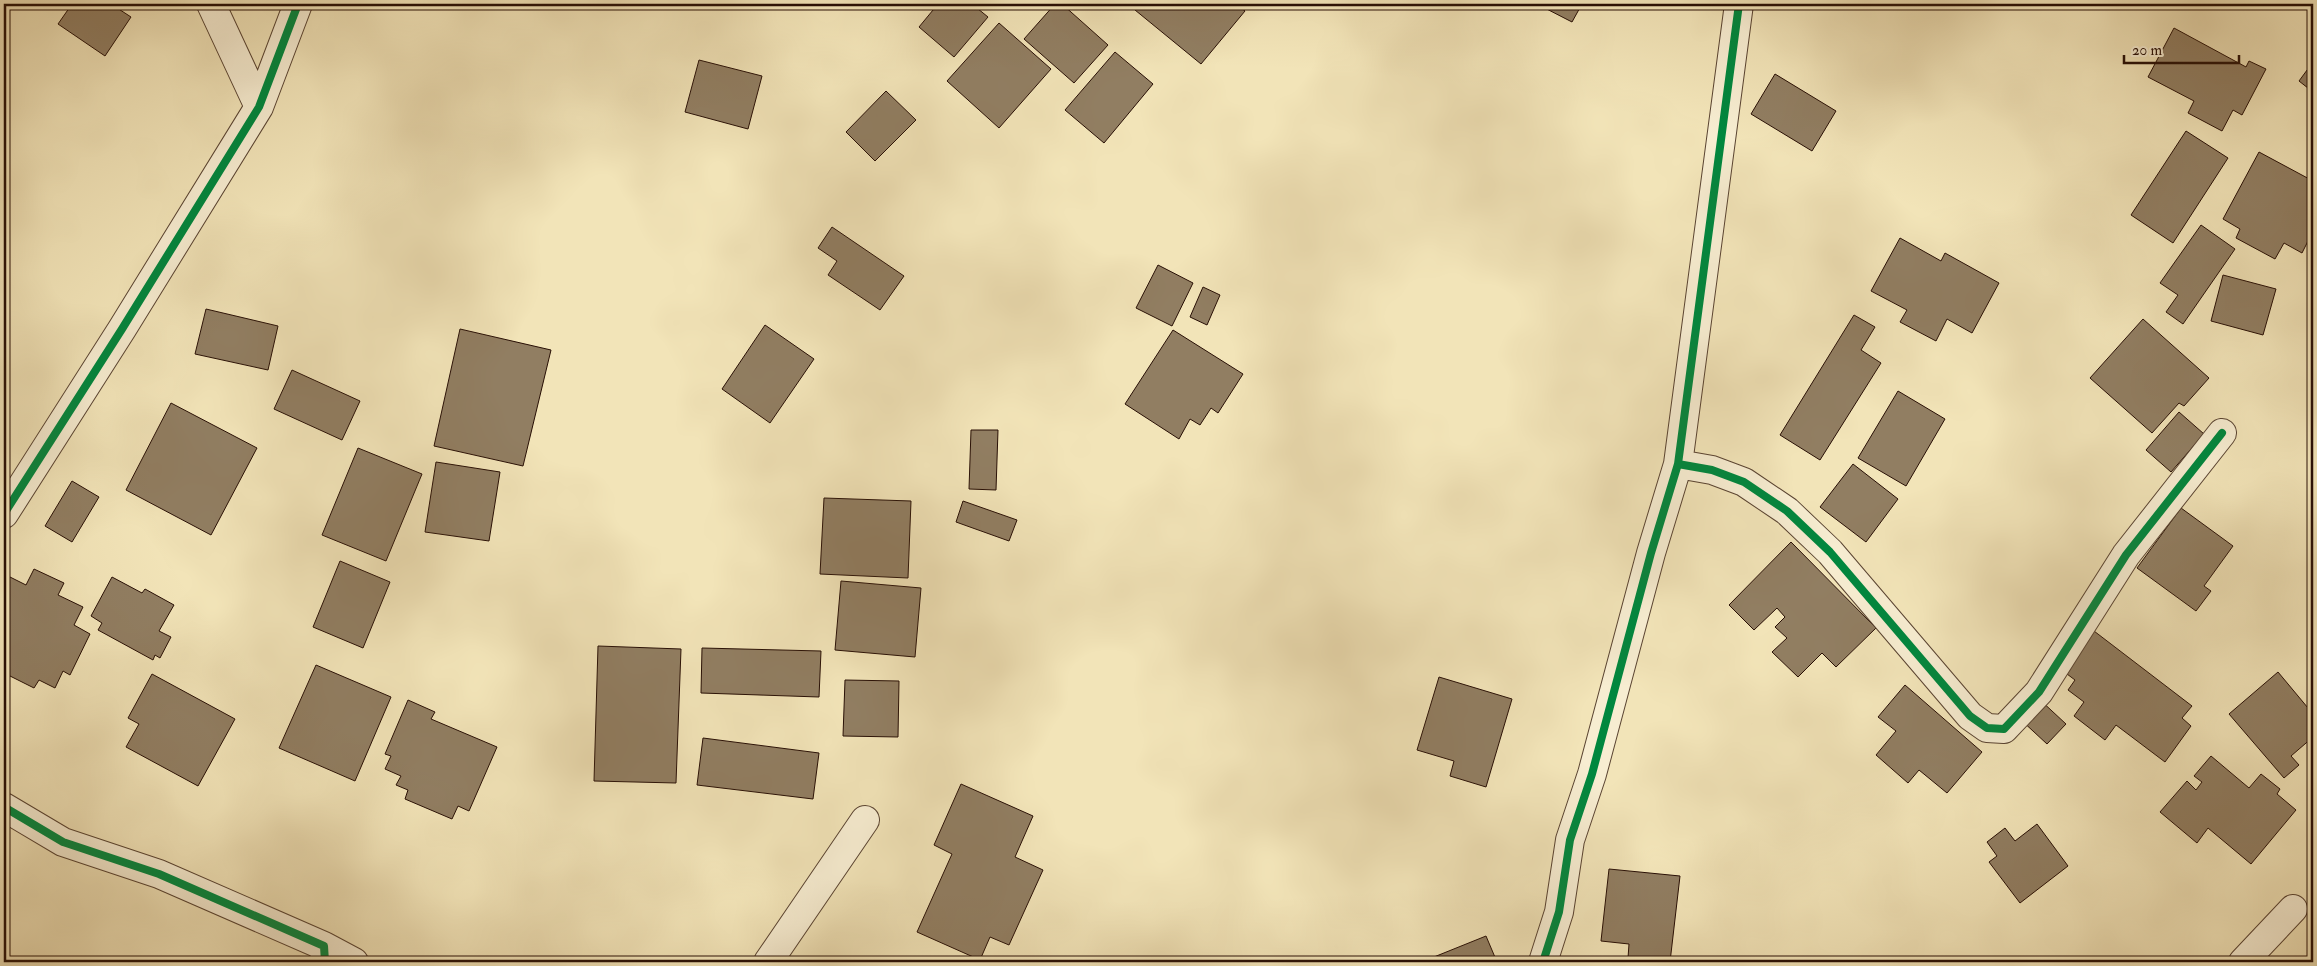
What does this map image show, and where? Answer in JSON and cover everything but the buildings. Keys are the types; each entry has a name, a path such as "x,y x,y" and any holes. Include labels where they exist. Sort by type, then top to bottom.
{"street":[{"path":"211,4 259,107"},
{"path":"4,514 122,329 259,107 298,4"},
{"path":"1543,962 1559,912 1570,840 1592,774 1651,553 1678,464 1739,4"},
{"path":"1678,464 1712,470 1744,482 1787,511 1830,552 1970,716 1987,728 2004,729 2039,692 2126,554 2222,433"},
{"path":"4,807 63,842 159,874 325,954 354,962"},
{"path":"768,962 865,820"},
{"path":"2243,962 2293,909"}],"cycle path":[{"path":"4,514 122,329 259,107 298,4"},
{"path":"1543,962 1559,912 1570,840 1592,774 1651,553 1678,464 1739,4"},
{"path":"1678,464 1712,470 1744,482 1787,511 1830,552 1970,716 1987,728 2004,729 2039,692 2126,555 2222,433"},
{"path":"4,807 63,842 159,874 324,946 325,962"}]}
